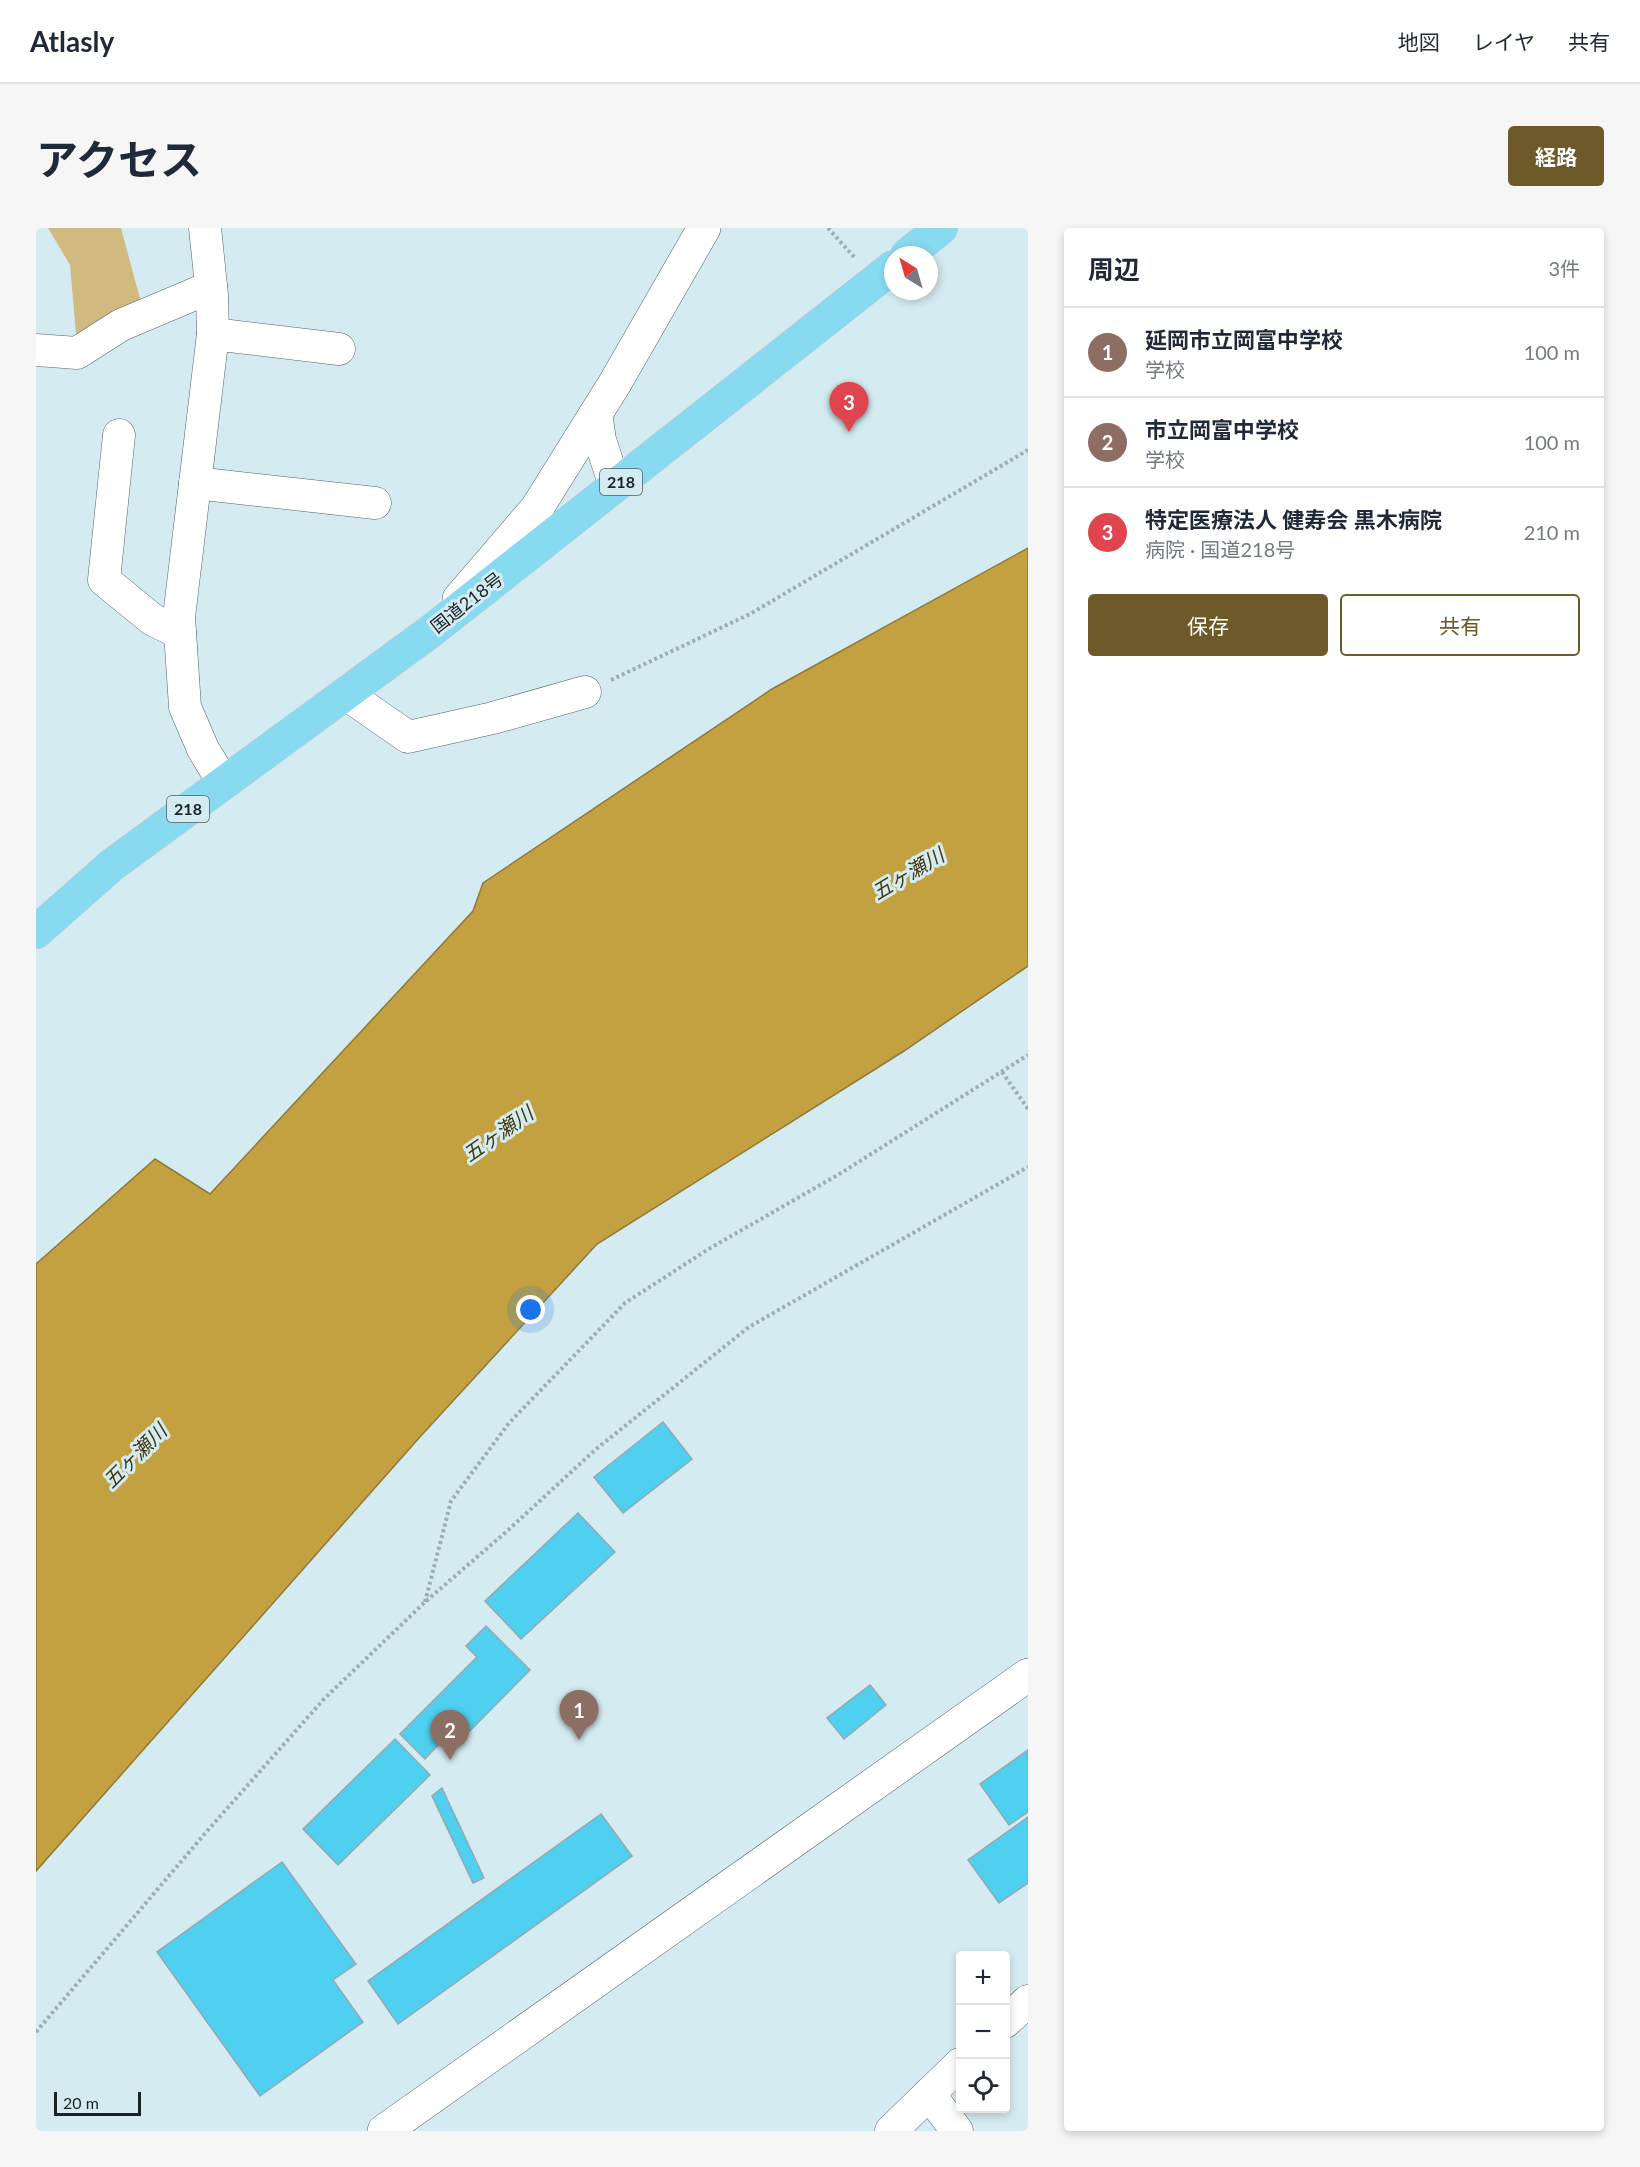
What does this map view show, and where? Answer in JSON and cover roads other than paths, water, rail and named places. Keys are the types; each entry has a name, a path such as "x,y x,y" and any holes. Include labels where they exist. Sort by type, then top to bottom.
{"highway":[{"path":"919,246 941,228"},
{"name":"国道218号","path":"36,932 112,865 431,632 884,274"}],"street":[{"path":"205,228 213,334 179,617 185,707 203,749 223,782"},
{"path":"431,632 537,508 704,228"},
{"path":"36,350 77,353 121,325 211,286"},
{"path":"213,334 339,349"},
{"path":"596,412 600,440 615,486"},
{"path":"119,435 104,580 153,620 180,633"},
{"path":"195,483 375,503"},
{"path":"346,694 408,736 493,718 585,692"},
{"path":"403,2126 1028,1675"},
{"path":"1010,2017 1028,2001"},
{"path":"891,2131 956,2068"},
{"path":"929,2094 957,2131"}],"water":[{"name":"五ヶ瀬川","path":"1028,548 1028,966 904,1051 597,1244 419,1438 36,1871 36,1264 155,1159 210,1194 473,911 483,883 772,689"}],"place":[{"name":"特定医療法人 健寿会 黒木病院","path":"849,432"},
{"name":"延岡市立岡富中学校","path":"579,1740"},
{"name":"市立岡富中学校","path":"450,1760"}]}
